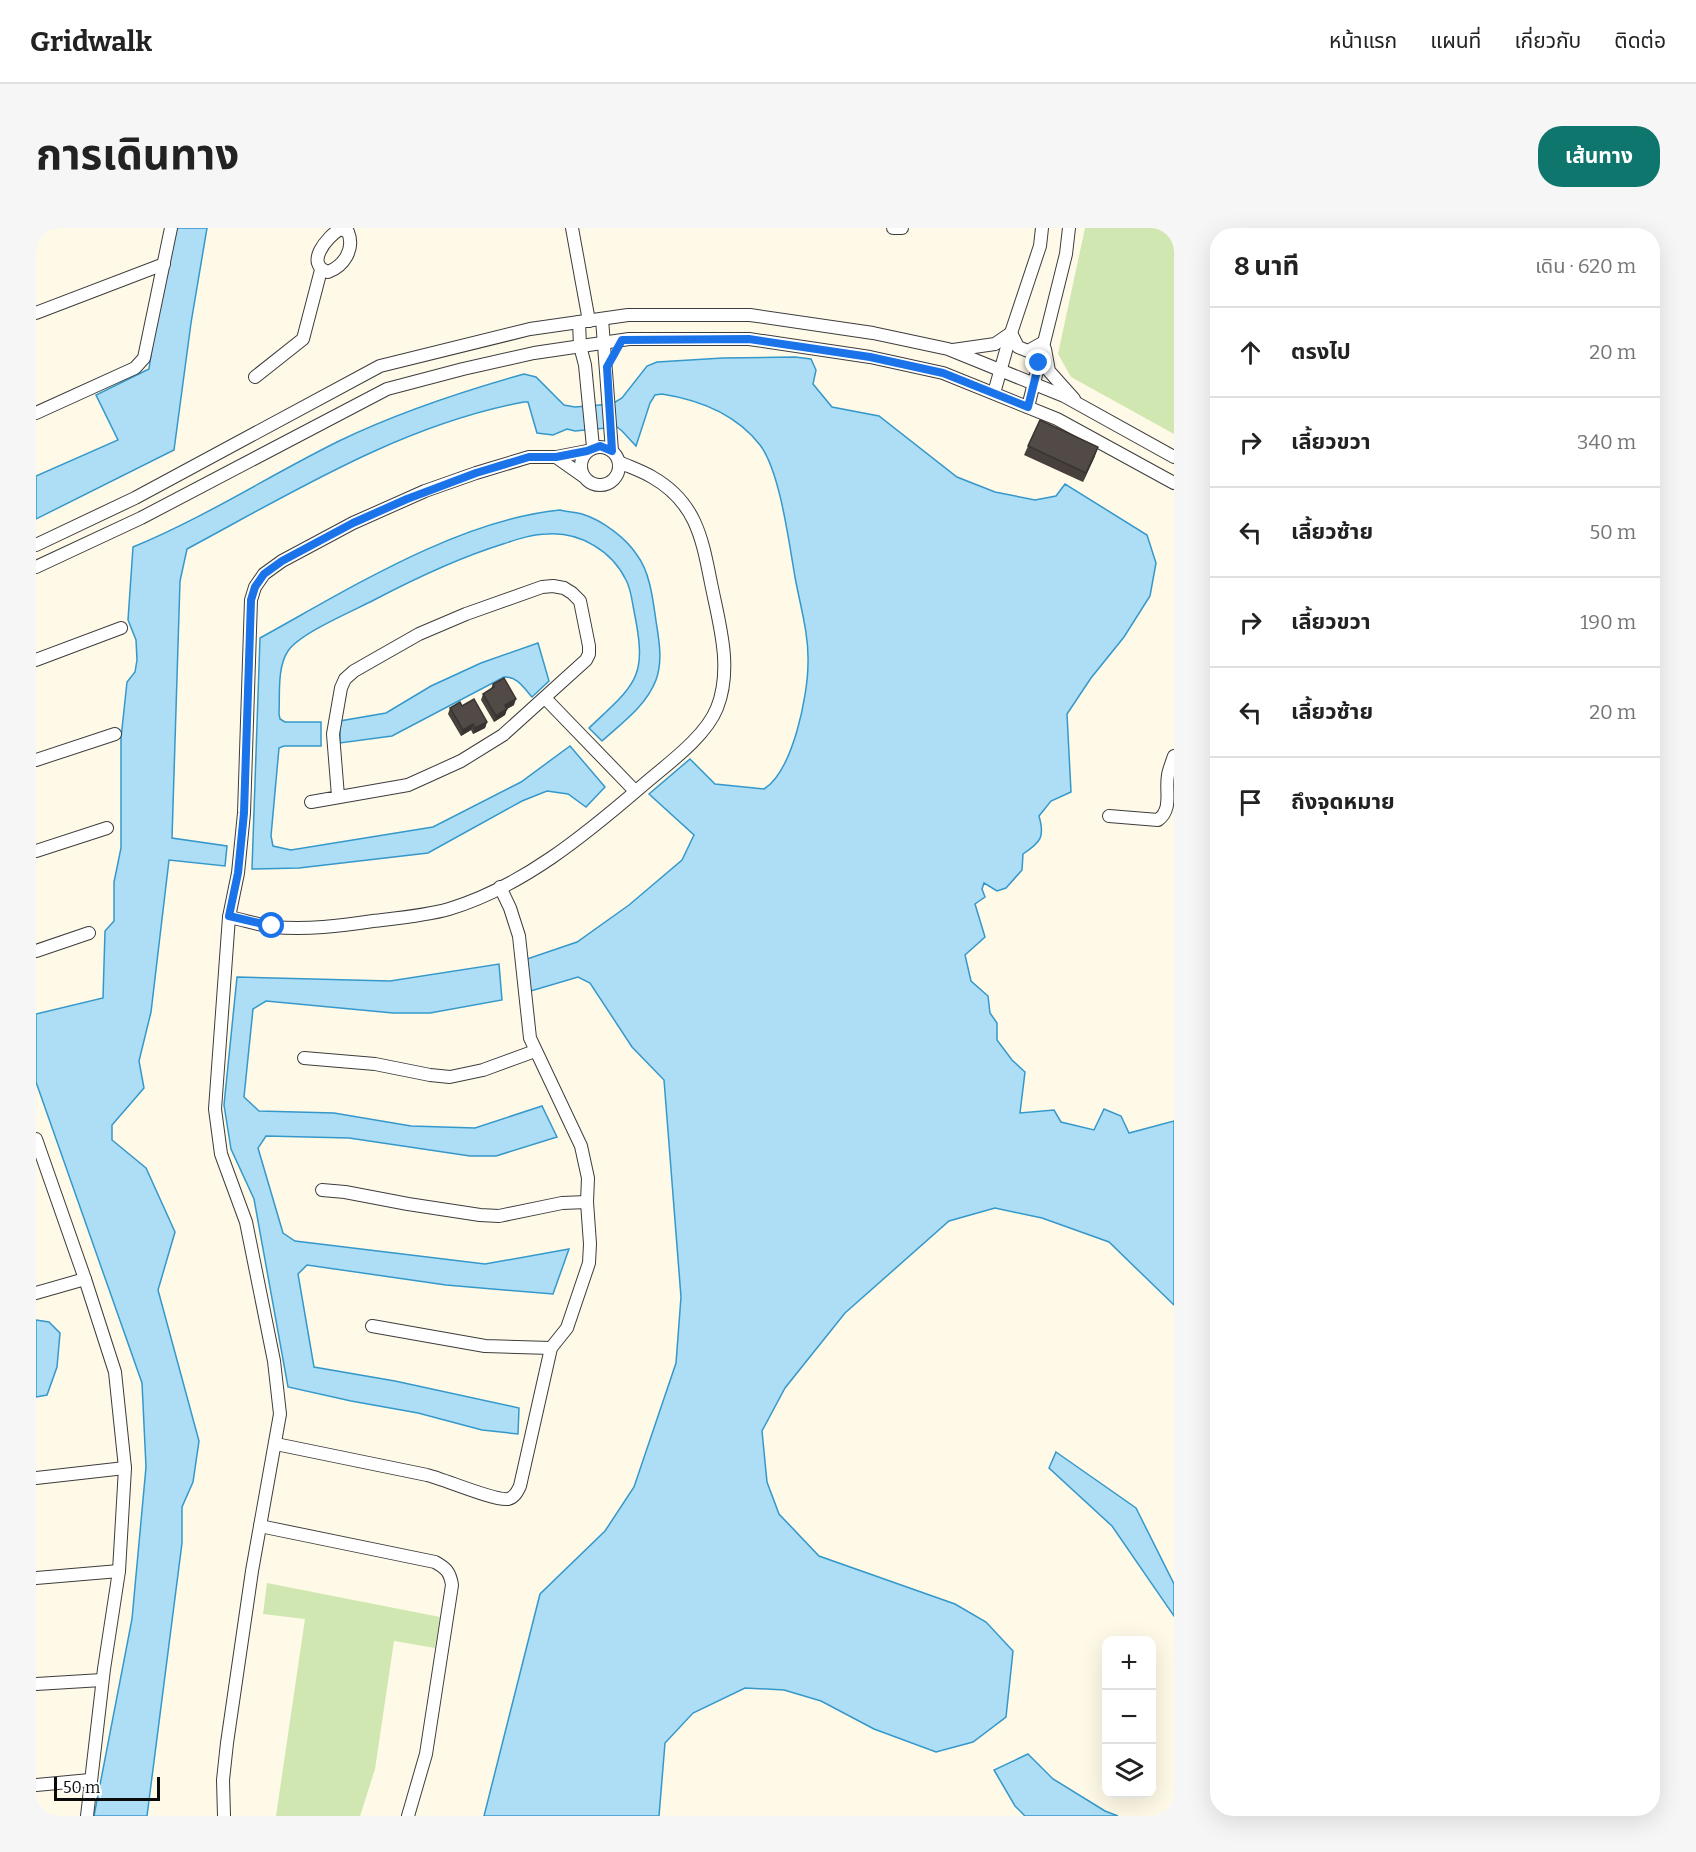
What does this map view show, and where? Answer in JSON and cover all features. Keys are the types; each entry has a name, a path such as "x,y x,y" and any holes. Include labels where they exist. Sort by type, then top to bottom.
{"street":[{"path":"36,413 135,369 140,364 144,358 171,228"},
{"path":"229,916 272,926 304,928 339,926 432,913 466,903 548,861 585,835 689,745 708,724 717,708 723,686 724,667 720,627 702,538 695,519 686,505 666,486 651,476 619,462 612,451 604,343 590,321 572,228"},
{"path":"893,228 902,228"},
{"path":"994,393 1040,246 1042,228"},
{"path":"1028,407 1066,254 1070,228"},
{"path":"340,229 349,230 351,245 348,256 335,269 328,272 321,270 317,265 317,258 326,241 340,229"},
{"path":"36,313 164,264"},
{"path":"255,377 303,339 321,270"},
{"path":"36,545 135,498 380,366 530,329 628,315 750,315 873,333 950,351 1034,384 1079,405 1174,457"},
{"path":"583,476 580,463 590,449 591,433 585,365 580,346 590,321"},
{"path":"950,351 995,344 1011,333"},
{"path":"1011,333 1018,347 1028,351 1044,342"},
{"path":"607,367 622,340"},
{"path":"36,567 141,518 387,389 464,369 622,340 760,341 870,357 933,371 1057,419 1174,483"},
{"path":"1044,342 1049,371 1079,405"},
{"path":"558,350 585,365"},
{"path":"224,1816 223,1780 227,1743 260,1526 280,1414 274,1362 246,1222 228,1175 217,1134 216,1089 229,916 238,873 244,813 251,600 255,587 264,574 282,561 353,523 425,491 529,457 556,457 600,446 612,451"},
{"path":"556,457 593,484 600,485 637,470"},
{"path":"612,481 617,476 619,462"},
{"path":"311,802 408,785 461,761 503,735 580,667 589,654 580,601 564,588 542,587 466,614 419,634 354,671 345,679 341,688 334,718 333,745 338,796"},
{"path":"36,660 121,628"},
{"path":"545,698 635,791"},
{"path":"36,759 115,734"},
{"path":"1109,816 1158,820 1164,816 1168,806 1168,776 1174,756"},
{"path":"36,851 107,828"},
{"path":"276,1444 427,1475 458,1484 486,1496 509,1499 516,1495 520,1486 551,1348 567,1328 589,1263 588,1178 581,1146 530,1038 519,936 500,887"},
{"path":"36,951 88,933"},
{"path":"304,1058 375,1064 450,1077 483,1070 535,1051"},
{"path":"36,1140 42,1175 85,1279 115,1372 125,1468 119,1571 102,1680 87,1816"},
{"path":"322,1190 499,1216 562,1203 587,1202"},
{"path":"36,1293 85,1279"},
{"path":"372,1326 485,1346 551,1348"},
{"path":"36,1478 125,1468"},
{"path":"260,1526 435,1562 445,1567 451,1575 452,1585 426,1754 408,1816"},
{"path":"36,1578 119,1571"},
{"path":"36,1684 102,1680"},
{"path":"36,1785 90,1780"}],"green space":[{"path":"1085,228 1174,228 1174,434 1071,377 1058,354"},
{"path":"267,1583 440,1617 435,1648 394,1641 375,1769 360,1816 276,1816 305,1619 263,1614"}],"water":[{"path":"175,228 207,228 191,323 174,450 36,519 36,476 118,440 96,395 149,369 157,312"},
{"path":"795,357 811,359 816,370 813,384 832,407 879,416 957,477 995,492 1035,500 1056,496 1065,484 1147,535 1156,563 1150,596 1124,637 1091,678 1067,714 1071,792 1051,801 1039,816 1042,829 1040,838 1023,854 1022,870 1006,888 997,891 984,883 982,889 985,897 975,904 985,937 965,955 971,981 988,996 990,1013 997,1023 997,1040 1012,1060 1025,1072 1020,1113 1054,1110 1061,1122 1094,1130 1104,1109 1121,1116 1129,1133 1174,1121 1174,1305 1109,1242 1042,1218 995,1208 949,1221 845,1313 785,1388 762,1431 767,1482 779,1514 819,1556 955,1604 986,1622 1013,1651 1006,1717 973,1742 936,1752 874,1729 821,1701 784,1690 745,1688 693,1713 665,1743 659,1816 484,1816 540,1594 605,1531 634,1487 676,1363 681,1297 664,1080 632,1047 590,983 578,977 524,993 524,960 577,942 629,905 682,860 694,835 649,794 690,759 715,784 764,789 774,780 791,750 797,731 805,694 808,663 806,630 778,489 767,457 750,434 716,410 690,400 662,394 655,395 650,403 636,446 617,427 575,431 567,429 553,435 537,433 528,402 524,402 479,413 392,443 309,483 187,549 180,581 172,838 227,846 225,866 169,860 151,1012 139,1061 144,1088 112,1125 112,1140 146,1168 175,1232 158,1290 199,1441 193,1482 182,1507 182,1543 147,1816 94,1816 132,1619 146,1467 142,1383 36,1082 36,1014 103,998 105,931 114,921 114,882 121,848 121,738 127,682 135,672 137,660 136,640 128,620 133,547 211,510 313,454 384,421 430,403 524,374 536,377 564,405 575,407 612,404 622,398 647,366 657,362"},
{"path":"560,510 590,517 613,530 627,542 645,570 654,604 660,658 656,680 640,706 602,741 589,728 628,689 638,666 638,634 630,591 620,570 604,552 572,536 542,534 514,540 421,576 328,623 294,644 288,651 282,665 279,690 280,719 285,722 321,722 321,746 279,748 271,836 273,846 291,850 433,827 521,782 570,746 605,787 586,807 568,794 547,791 522,801 428,853 299,868 252,869 260,638 405,559 444,542 521,516"},
{"path":"538,643 549,681 532,697 513,678 504,677 392,736 340,743 340,721 386,713 431,686 481,663"},
{"path":"499,964 502,1000 430,1013 393,1013 266,1001 253,1009 244,1097 259,1111 334,1113 411,1126 475,1128 542,1106 557,1137 496,1156 470,1156 349,1138 266,1136 258,1148 283,1233 295,1241 485,1264 569,1249 553,1294 446,1285 307,1265 298,1274 314,1367 395,1381 519,1408 518,1434 482,1430 418,1413 288,1387 254,1199 231,1149 224,1105 237,977 390,981"},
{"path":"36,1320 49,1322 60,1333 57,1367 47,1395 36,1397"},
{"path":"1056,1452 1136,1508 1174,1584 1174,1616 1112,1526 1049,1468"},
{"path":"1028,1754 1053,1779 1105,1811 1118,1816 1025,1816 1015,1806 994,1770"}],"building":[{"path":"1040,420 1098,447 1086,473 1028,446"},
{"path":"504,678 516,699 505,705 507,709 496,716 483,694 494,687 493,684"},
{"path":"474,699 487,722 475,728 473,724 463,730 450,708 460,702 462,706"}],"route":[{"path":"272,926 229,916 238,873 244,813 249,615 255,587 264,574 282,561 353,523 425,491 529,457 556,457 600,446 612,451 607,367 622,340 749,339 870,357 943,373 1028,407 1039,363"}]}
